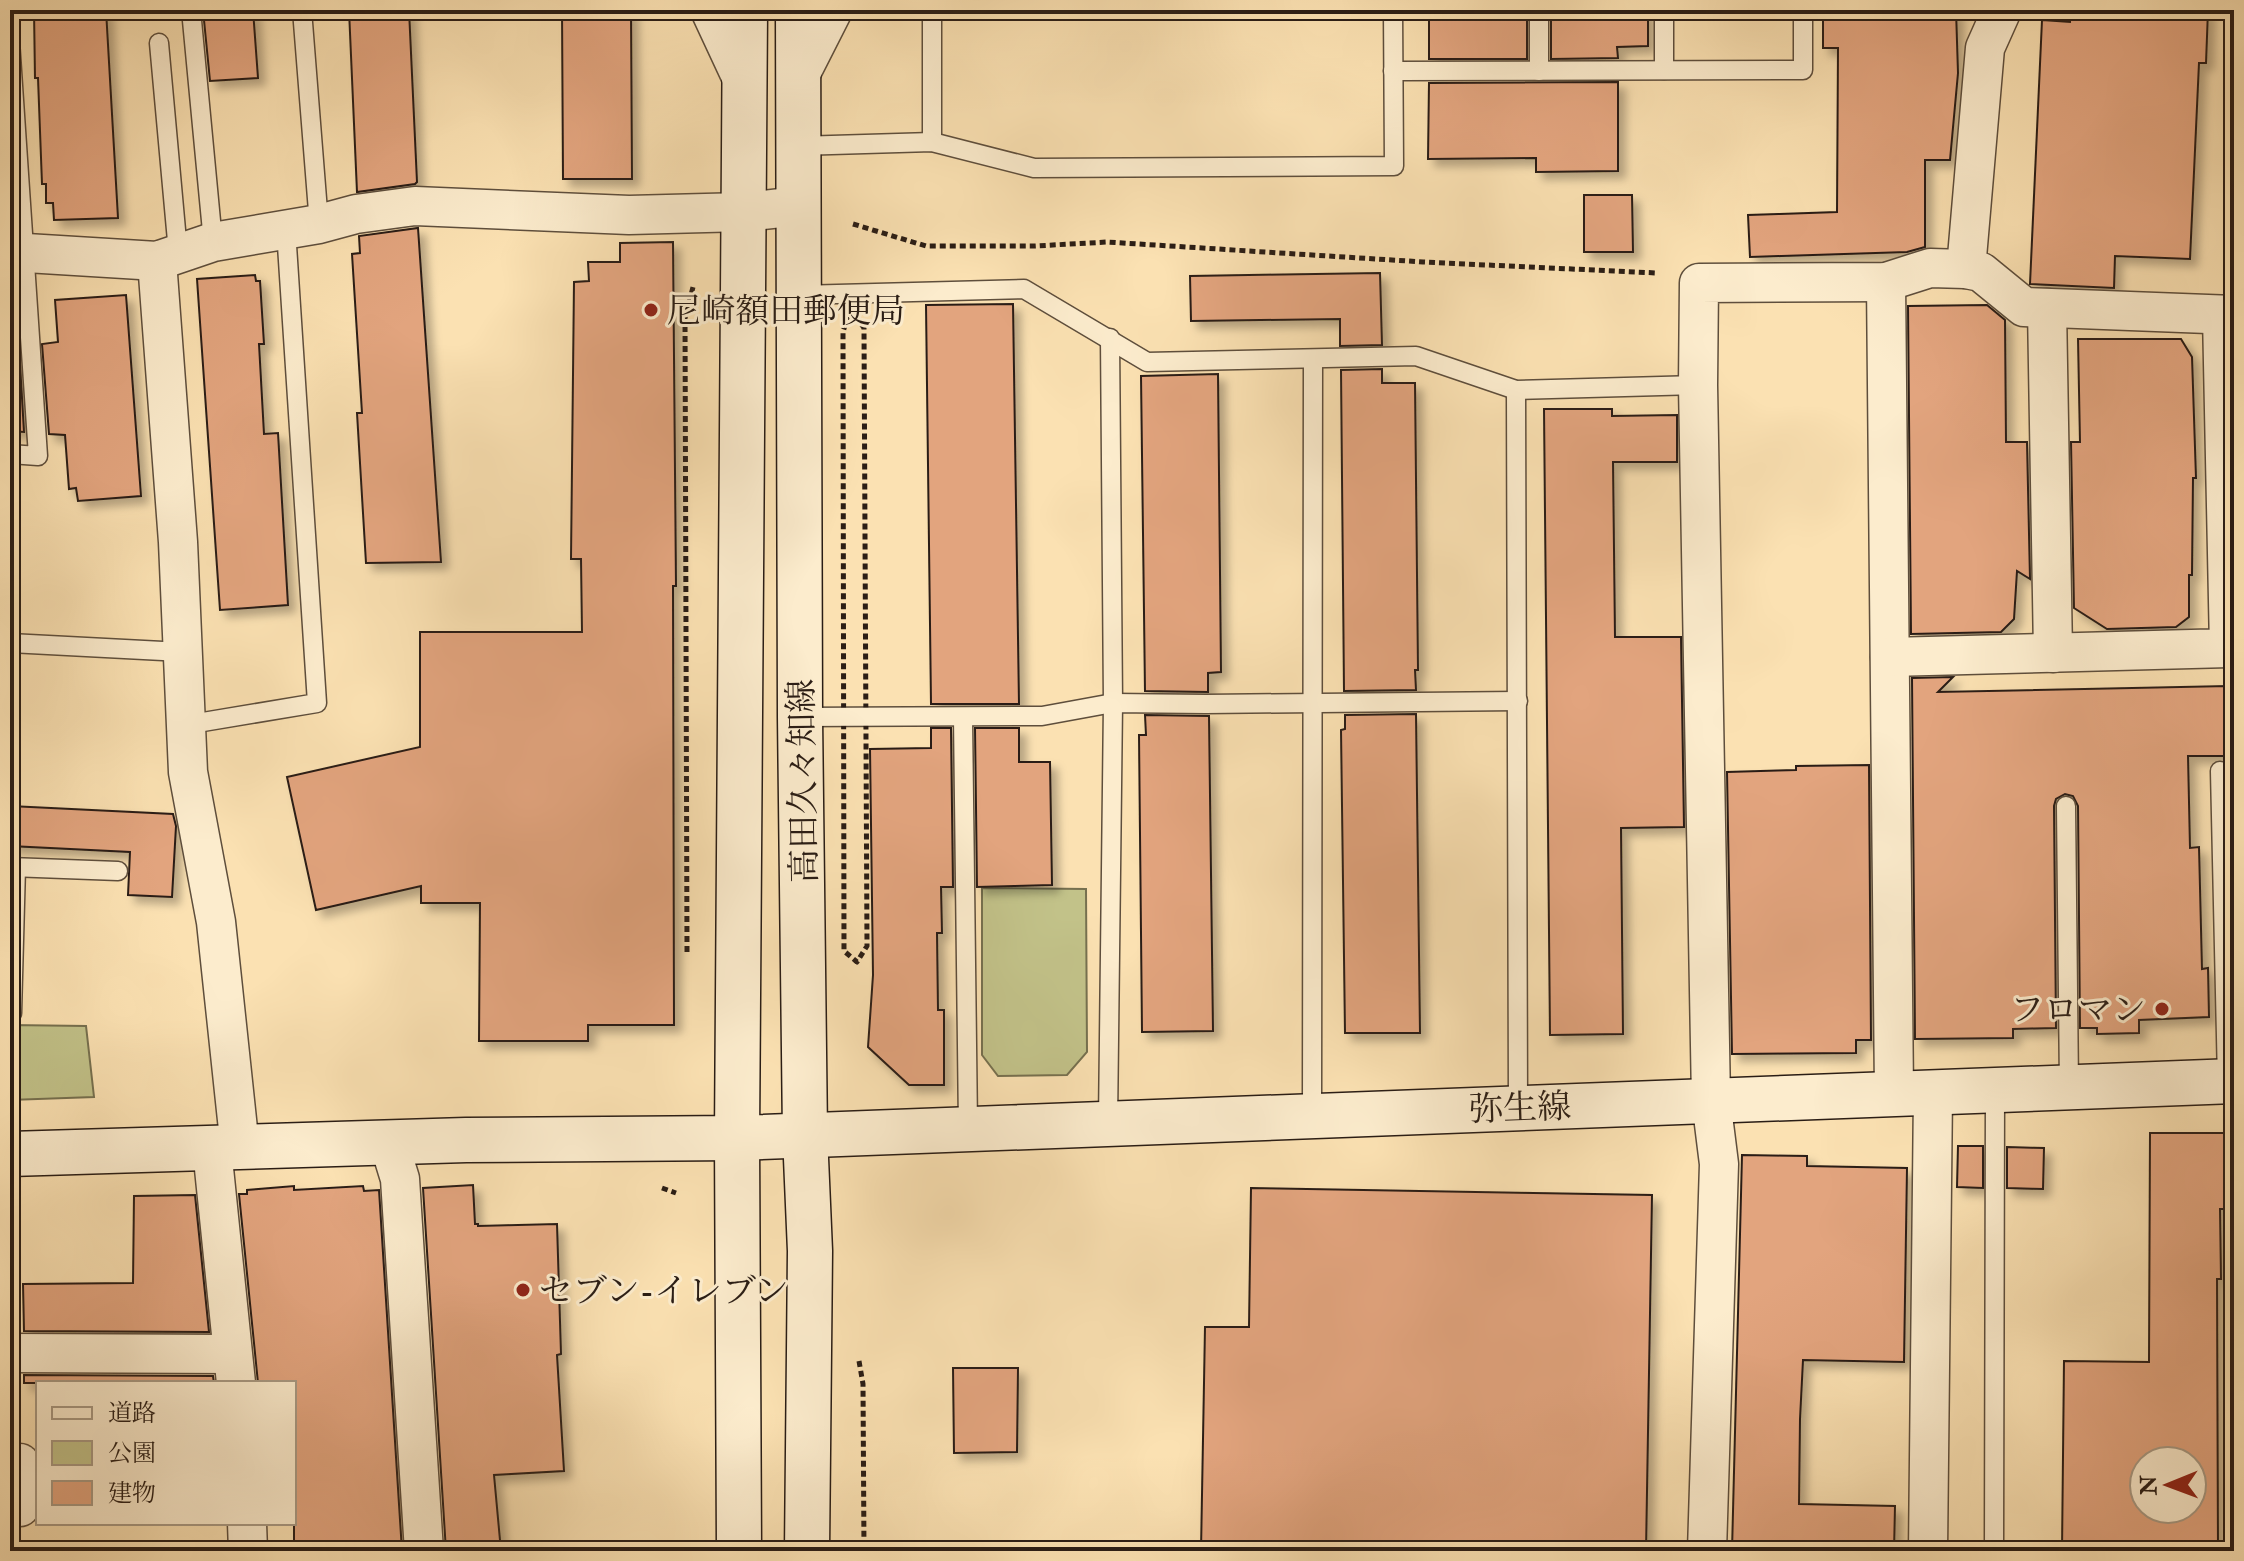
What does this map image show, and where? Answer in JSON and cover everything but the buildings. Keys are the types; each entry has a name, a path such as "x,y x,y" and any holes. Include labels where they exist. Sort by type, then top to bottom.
{"main road":[{"name":"高田久々知線","path":"739,1551 737,1138 745,10"},
{"name":"高田久々知線","path":"798,10 800,717 805,1135 810,1251 807,1551"},
{"name":"弥生線","path":"10,1154 389,1143 737,1138 2230,1081"}],"street":[{"path":"710,10 744,83"},
{"path":"797,80 833,10"},
{"path":"1966,269 1985,48 2002,10"},
{"path":"17,253 183,252 356,214 415,206 629,215 744,212 799,206"},
{"path":"10,1353 234,1368 216,922 188,772 185,725 178,542 183,252"},
{"path":"1707,1551 1719,1164 1711,1100 1698,385 1699,283 1886,282 1930,268 1966,269 1981,272 2024,307 2228,315 2229,648 1890,657"},
{"path":"1886,282 1890,657 1914,1093 1928,1551"},
{"path":"2047,308 2053,653"},
{"path":"389,1143 400,1179 424,1551"},
{"path":"20,1507 23,1463"},
{"path":"247,1525 248,1551"}],"lane":[{"path":"183,252 191,10"},
{"path":"185,725 317,703 302,227 302,10"},
{"path":"932,10 932,142"},
{"path":"798,146 932,142 1034,168 1394,166 1393,10"},
{"path":"1539,10 1539,71"},
{"path":"1664,10 1664,70"},
{"path":"1393,71 1803,70 1803,10"},
{"path":"10,41 17,253 38,456 10,454"},
{"path":"159,43 183,252"},
{"path":"799,295 1024,289 1147,362 1416,356 1516,390 1698,385"},
{"path":"1108,1122 1113,703 1110,338"},
{"path":"1312,1114 1313,359"},
{"path":"1516,390 1518,1107"},
{"path":"10,643 182,652"},
{"path":"800,717 1042,716 1113,703 1518,701"},
{"path":"963,717 968,1127"},
{"path":"2220,771 2230,1081"},
{"path":"2066,806 2069,1087"},
{"path":"12,1013 13,867 118,871"},
{"path":"1994,1551 1995,1090"}],"path":[{"path":"853,224 926,246 1035,246 1107,242 1423,262 1627,270 1686,275 1699,283"},
{"path":"687,952 685,318 696,278"},
{"path":"850,308 864,328 867,946 857,962"},
{"path":"858,1357 863,1384 864,1551"}],"green space":[{"path":"982,888 1086,889 1087,1052 1067,1075 998,1076 982,1055"},
{"path":"10,1025 86,1026 94,1097 10,1100"}],"place":[{"name":"尼崎額田郵便局","path":"651,310"},
{"name":"フロマン","path":"2162,1009"},
{"name":"セブン-イレブン","path":"523,1290"}]}
